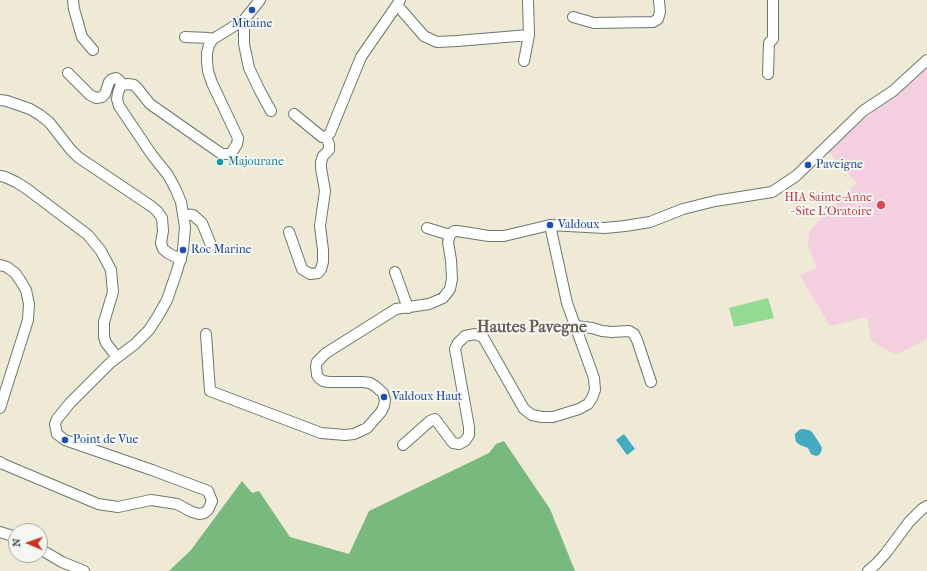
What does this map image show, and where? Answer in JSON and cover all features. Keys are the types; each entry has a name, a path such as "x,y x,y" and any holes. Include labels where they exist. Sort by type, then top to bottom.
{"street":[{"path":"73,0 74,9 82,36 93,50"},
{"path":"0,462 98,504 118,507 151,500 177,504 199,514 208,510 212,501 208,492 202,488 65,440 57,434 55,424 57,419 70,403 118,357 135,344 149,330 167,300 183,250 185,227 181,202 168,175 152,155 118,106 117,99 120,87 128,84 134,85 150,104 222,154 232,152 237,144 238,138 212,83 208,71 207,53 209,45 213,39 244,20 260,0"},
{"path":"524,61 529,35 528,0"},
{"path":"573,17 594,23 653,22 658,18 660,12 659,0"},
{"path":"768,74 769,43 773,39 773,0"},
{"path":"294,114 322,137 330,133 361,57 398,3 424,36 437,42 529,35"},
{"path":"244,20 244,44 249,68 271,111"},
{"path":"185,37 213,39"},
{"path":"206,334 210,391 321,433 345,435 354,434 367,428 381,412 385,400 383,393 370,383 323,381 317,375 316,366 326,353 396,309 429,304 443,298 450,289 452,279 448,242 450,235 454,231 457,230 489,236 504,236 550,225 605,228 625,226 650,222 683,209 715,201 772,192 796,176 863,111 893,91 927,60"},
{"path":"68,73 90,95 96,98 102,97 105,94 109,82 112,79 116,78 123,85"},
{"path":"0,100 30,109 40,115 49,122 78,157 157,211 162,218 163,224 161,243 163,249 181,260"},
{"path":"289,232 302,269 310,274 318,273 322,269 323,262 320,226 325,191 321,162 323,156 329,150 329,144 326,136"},
{"path":"0,176 16,182 27,189 88,235 102,251 111,270 113,292 104,322 104,336 106,343 118,357"},
{"path":"183,214 193,215 202,223 211,245"},
{"path":"403,445 430,421 435,419 453,443 459,444 465,441 469,436 469,427 455,350 458,342 465,336 475,334 483,337 524,409 532,415 553,417 579,409 588,404 595,390 594,378 568,303 550,225"},
{"path":"427,228 450,235"},
{"path":"0,265 7,267 15,273 26,290 29,304 28,320 0,408"},
{"path":"394,272 408,308"},
{"path":"576,326 612,332 628,331 634,334 651,382"},
{"path":"868,571 886,553 909,522 927,506"},
{"path":"48,554 62,562 84,571"}],"shaded area":[{"name":"HIA Sainte-Anne - Site L'Oratoire","path":"927,67 927,339 896,355 871,341 867,317 830,326 800,275 817,268 809,249 808,242 809,234 812,228 857,183 829,152 841,137 904,88"}],"green space":[{"path":"768,298 774,318 734,327 729,308"},
{"path":"504,441 550,509 575,571 169,571 191,550 242,481 252,493 259,491 290,537 349,554 369,511 489,453 496,444"}],"water":[{"path":"802,429 812,432 820,444 822,448 819,455 816,456 811,454 808,448 796,442 795,434"},
{"path":"624,434 635,449 627,455 616,440"}],"place":[{"name":"Mitaine","path":"252,10"},
{"name":"Majourane","path":"220,162"},
{"name":"Paveigne","path":"808,165"},
{"name":"HIA Sainte-Anne - Site L'Oratoire","path":"881,205"},
{"name":"Valdoux","path":"550,225"},
{"name":"Roc Marine","path":"183,250"},
{"name":"Valdoux Haut","path":"384,397"},
{"name":"Point de Vue","path":"65,440"}],"district":[{"name":"Hautes Pavegne","path":"532,328"}]}
